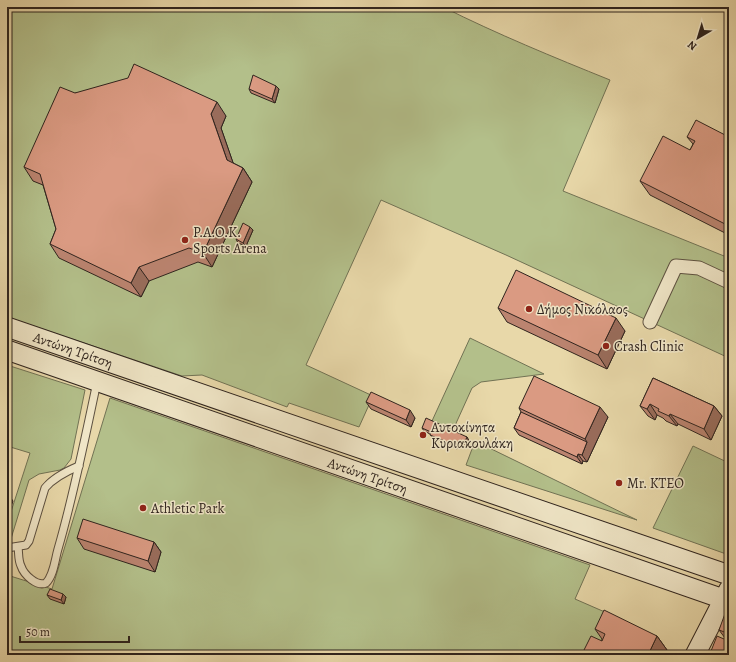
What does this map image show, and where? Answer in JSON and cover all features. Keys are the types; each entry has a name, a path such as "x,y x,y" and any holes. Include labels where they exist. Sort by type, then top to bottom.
{"street":[{"path":"650,322 676,266 699,268 729,282"},
{"name":"Αντώνη Τρίτση","path":"7,327 729,575"},
{"name":"Αντώνη Τρίτση","path":"7,350 727,596"},
{"path":"695,655 727,596"}],"lane":[{"path":"18,546 22,568 36,583 46,583 51,575 61,540 97,382"},
{"path":"7,548 26,545 29,541 45,488 50,482 79,466"}],"green space":[{"name":"P.A.O.K. Sports Arena","path":"7,7 443,7 546,54 610,80 563,191 729,258 729,358 506,255 381,200 306,365 373,396 359,427 289,403 287,407 202,375 182,376 7,317"},
{"path":"470,338 544,374 481,382 472,388 453,430 432,421"},
{"path":"7,365 85,390 71,459 64,468 60,470 39,474 29,480 10,542 7,543 7,524 30,453 7,446"},
{"path":"110,398 590,565 575,599 614,616 594,655 7,655 7,575 52,589"},
{"path":"475,441 637,520 466,465"},
{"path":"693,446 729,463 729,555 653,528"}],"building":[{"path":"134,64 217,102 211,114 227,160 243,168 203,253 189,248 139,267 131,283 50,244 56,229 40,174 24,167 60,87 75,93 128,78"},
{"path":"253,75 276,86 272,99 249,89"},
{"path":"696,120 729,137 729,226 640,181 663,136 690,150 695,141 687,137"},
{"path":"243,223 250,227 243,243 236,239"},
{"path":"516,270 616,318 598,355 498,308"},
{"path":"534,376 600,407 585,439 519,408"},
{"path":"653,378 714,406 704,429 670,414 669,416 658,411 659,409 650,404 647,409 640,406"},
{"path":"371,392 410,410 406,420 366,402"},
{"path":"521,412 587,442 582,455 578,454 577,457 514,428"},
{"path":"426,418 467,437 463,445 456,441 454,445 430,435 431,432 422,428"},
{"path":"83,519 154,542 148,561 77,538"},
{"path":"50,589 63,594 61,600 47,595"},
{"path":"604,610 657,636 648,655 582,654 591,636 602,641 605,634 595,629"},
{"path":"726,611 729,612 729,655 721,655 711,651 717,636 724,639 727,633 719,630"}],"place":[{"name":"P.A.O.K. Sports Arena","path":"185,240"},
{"name":"Δήμος Νικόλαος","path":"529,309"},
{"name":"Crash Clinic","path":"606,346"},
{"name":"Αυτοκίνητα Κυριακουλάκη","path":"423,435"},
{"name":"Mr. KTEO","path":"619,483"},
{"name":"Athletic Park","path":"143,508"}]}
